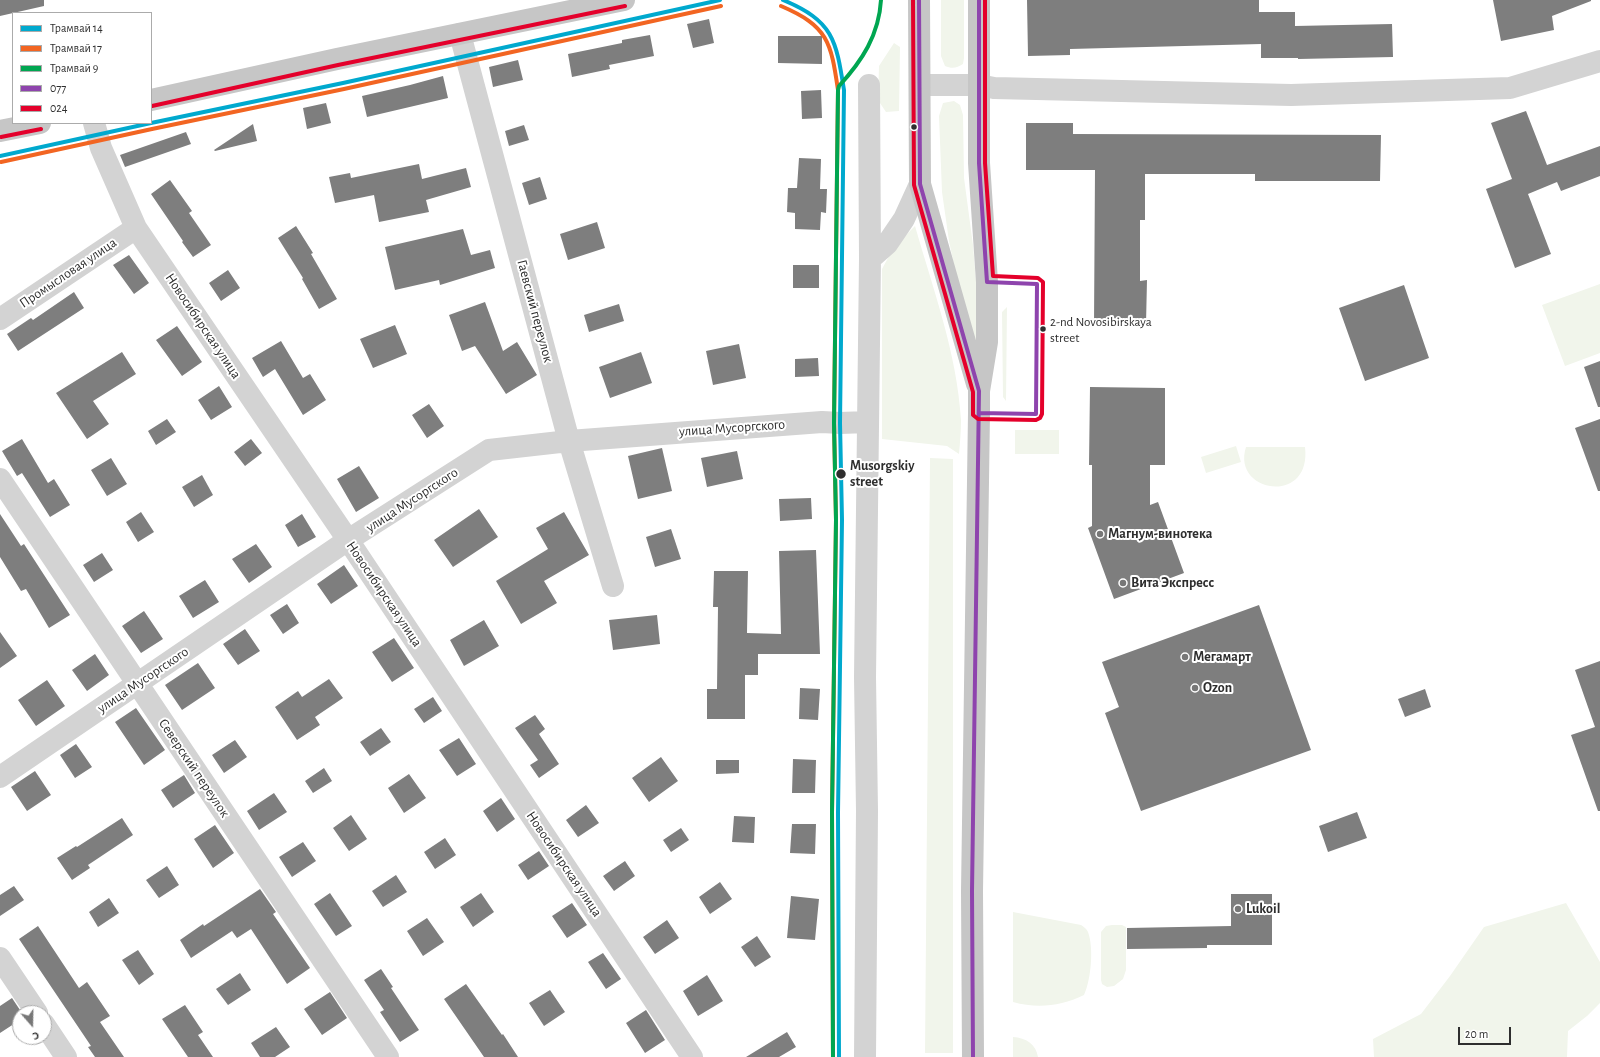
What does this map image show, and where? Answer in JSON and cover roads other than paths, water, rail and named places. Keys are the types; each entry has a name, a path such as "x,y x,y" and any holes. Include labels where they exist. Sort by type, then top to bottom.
{"main road":[{"path":"152,100 624,0"},
{"path":"919,0 920,184 979,391"},
{"path":"973,1057 972,891 979,391 987,342 987,282 979,163 979,0"},
{"path":"0,131 35,124"}],"street":[{"name":"Гаевский переулок","path":"460,34 466,62 569,441 613,586"},
{"path":"920,85 979,85 994,88 1290,95 1510,88 1600,61"},
{"path":"865,1057 867,811 865,677 870,259 869,85"},
{"name":"Новосибирская улица","path":"94,124 101,148 136,228 348,540 692,1057"},
{"path":"870,259 887,244 904,220 920,184"},
{"name":"Промысловая улица","path":"0,319 136,228"},
{"name":"улица Мусоргского","path":"0,777 348,540 489,450 569,441 822,422 868,422"},
{"name":"Северский переулок","path":"0,479 388,1057"},
{"path":"0,958 32,1005"},
{"path":"52,1036 66,1057"}],"tram line":[{"name":"14","path":"152,123 343,83 720,0"},
{"name":"14","path":"783,0 800,8 812,16 822,24 829,34 838,57 844,90 840,423 842,520 838,812 839,1057"},
{"name":"9","path":"833,1057 832,812 836,520 834,423 838,90 839,86 855,67 868,47 877,25 881,0"},
{"name":"17","path":"152,129 344,89 721,6"},
{"name":"17","path":"781,6 797,13 818,29 824,38 833,59 838,90 834,423 836,520 832,812 833,1057"},
{"name":"14","path":"0,156 146,124"},
{"name":"17","path":"1,162 152,129"}],"place":[{"name":"2-nd Novosibirskaya street","path":"1043,329"},
{"name":"Musorgskiy street","path":"841,474"},
{"name":"Магнум-винотека","path":"1100,534"},
{"name":"Вита Экспресс","path":"1123,583"},
{"name":"Мегамарт","path":"1185,657"},
{"name":"Ozon","path":"1195,688"},
{"name":"Lukoil","path":"1238,909"}]}
